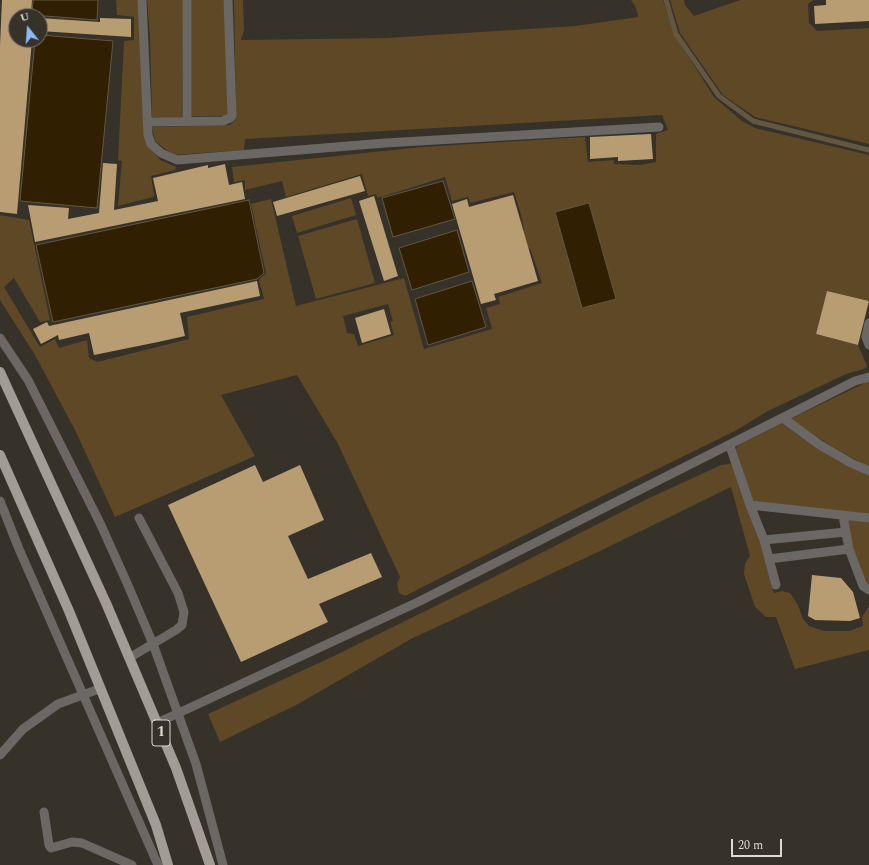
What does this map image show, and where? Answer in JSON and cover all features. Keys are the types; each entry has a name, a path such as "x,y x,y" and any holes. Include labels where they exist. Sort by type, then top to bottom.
{"main road":[{"name":"1","path":"0,372 106,603 176,768 210,865"},
{"path":"0,455 69,611 99,688 156,825 168,865"}],"lane":[{"path":"142,0 148,135 151,144 161,153 177,160 385,143 659,127"},
{"path":"187,120 188,0"},
{"path":"148,122 187,120 223,121 232,116 228,0"},
{"path":"869,322 866,337 869,346"},
{"path":"0,338 28,380 100,523 153,644 196,764 223,865"},
{"path":"157,723 418,602 730,446 855,381 869,377"},
{"path":"783,418 820,445 851,463 869,471"},
{"path":"730,446 750,505 764,540 776,585"},
{"path":"0,501 19,549 84,693 158,865"},
{"path":"750,505 869,518"},
{"path":"843,516 849,549 863,586 869,590"},
{"path":"129,658 182,625 184,612 178,593 139,518"},
{"path":"764,540 846,532"},
{"path":"769,559 849,549"},
{"path":"0,755 23,729 58,704 99,688"},
{"path":"44,812 49,845 51,848 72,842 82,843 132,865"}],"shaded area":[{"path":"33,0 98,0 97,20 48,16 48,8 32,8"},
{"path":"116,0 139,0 146,142 160,160 176,167 175,170 151,176 153,197 118,206 122,161 118,160 124,41 134,40 134,17 117,15"},
{"path":"147,0 183,0 182,117 152,117 150,37"},
{"path":"191,0 225,0 229,112 227,116 190,116"},
{"path":"234,0 243,0 244,30 241,40 387,38 575,26 638,17 636,8 631,0 663,0 674,34 714,97 742,121 755,128 869,155 869,301 827,291 816,334 858,345 867,366 864,369 846,374 768,411 735,431 584,505 405,596 399,593 397,584 400,577 338,444 297,375 221,395 255,456 115,517 76,432 35,355 0,300 0,215 29,220 50,320 40,322 14,278 4,287 40,347 55,339 59,348 87,340 89,358 97,362 189,339 187,317 264,299 259,280 266,273 251,204 271,199 296,306 404,278 424,349 492,329 486,308 500,304 498,297 542,283 530,248 501,258 510,289 498,293 471,206 486,202 497,238 524,230 514,192 470,203 468,197 452,201 445,177 381,197 377,197 376,194 368,196 362,174 286,197 282,181 245,190 245,180 234,182 232,167 421,147 585,137 588,162 614,160 614,164 640,165 656,162 656,134 668,130 662,115 245,139 244,150 173,155 155,141 152,127 230,125 236,119","holes":["589,203 616,299 583,308 555,213","388,304 393,321 390,322 394,335 358,346 354,334 347,333 343,316"]},
{"path":"670,0 684,0 685,5 694,16 740,0 814,0 808,4 809,23 817,31 869,28 869,144 755,117 723,95 680,33"},
{"path":"48,36 113,41 97,208 20,201 34,48 48,48"},
{"path":"443,181 455,219 393,237 382,198"},
{"path":"351,198 356,215 297,233 292,216"},
{"path":"249,200 264,273 257,279 53,322 36,245"},
{"path":"589,203 616,299 582,308 555,212"},
{"path":"357,219 375,283 316,299 298,236"},
{"path":"457,230 469,272 412,290 399,248"},
{"path":"472,281 486,327 428,345 415,299"},
{"path":"869,381 869,467 831,446 790,419"},
{"path":"783,422 869,474 869,515 752,501 736,449 737,446"},
{"path":"733,463 759,536 774,593 782,591 790,593 798,605 803,619 809,626 824,631 849,631 863,626 862,617 869,606 869,650 795,669 776,617 766,617 755,607 744,574 745,564 750,556 731,487 598,552 411,639 298,704 220,742 208,714 336,655 645,500 721,465"},
{"path":"847,520 869,521 869,585 866,585 853,548"}],"building":[{"path":"2,0 32,0 32,8 8,8 8,48 31,48 17,214 0,212 0,45"},
{"path":"826,0 869,0 869,21 815,24 814,6 826,5"},
{"path":"100,18 131,19 131,37 48,32 48,19 100,22"},
{"path":"651,134 653,159 618,161 618,157 590,159 590,137"},
{"path":"103,163 117,164 114,210 158,201 153,178 208,165 208,168 225,164 229,185 242,182 245,199 35,242 28,205 69,208 68,219 99,213"},
{"path":"360,176 365,191 277,216 273,202"},
{"path":"513,195 538,281 494,294 496,300 481,304 452,204 467,199 469,207"},
{"path":"374,196 398,276 384,281 359,201"},
{"path":"257,281 260,296 180,313 185,336 158,342 94,355 89,333 59,340 58,335 41,344 33,329 47,322 49,326"},
{"path":"827,291 869,301 858,345 816,334"},
{"path":"384,309 391,334 362,343 355,318"},
{"path":"255,465 263,482 300,465 324,520 288,536 308,579 371,553 382,577 319,604 328,622 241,662 168,505"},
{"path":"812,575 841,578 853,592 860,618 850,621 815,620 808,616"}],"waterway":[{"path":"666,0 676,34 719,96 753,121 869,150"}]}
